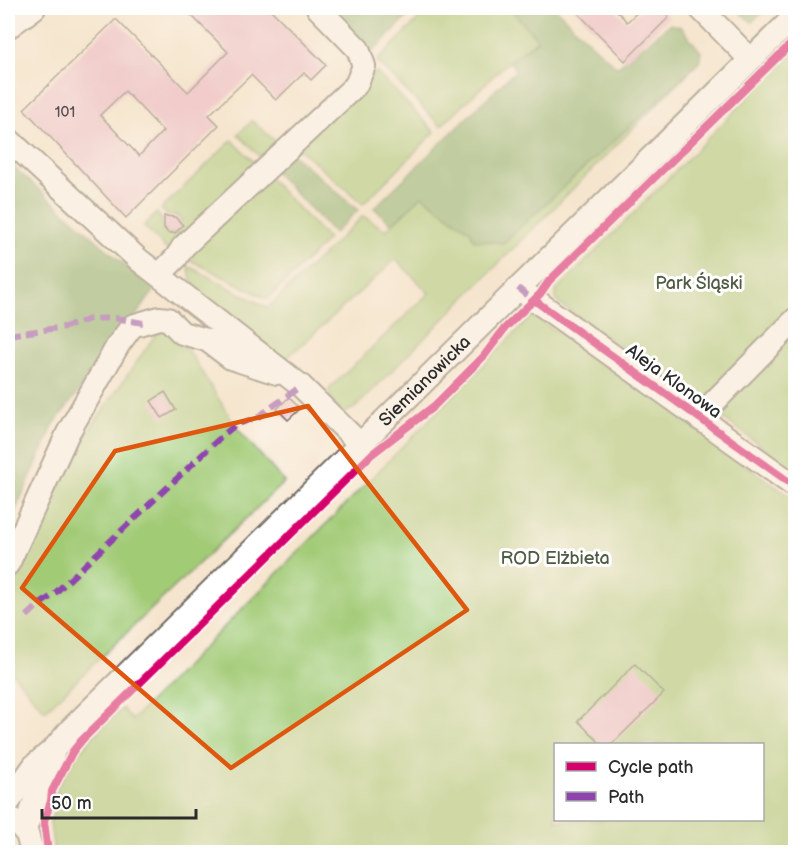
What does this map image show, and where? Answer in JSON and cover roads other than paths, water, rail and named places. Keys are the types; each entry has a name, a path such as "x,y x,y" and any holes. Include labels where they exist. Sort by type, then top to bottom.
{"street":[{"path":"8,27 34,8"},
{"path":"159,275 177,258 183,248 356,85 364,66 358,49 318,8"},
{"path":"700,8 750,59"},
{"name":"Siemianowicka","path":"8,803 34,766 54,749 72,728 795,15"},
{"path":"8,139 139,260 290,376 360,444"},
{"name":"Aleja Klonowa","path":"518,288 795,487"},
{"path":"8,564 68,433 118,345 132,326 159,318 168,319 182,333 207,340 231,358 290,376"},
{"path":"700,419 795,319"},
{"name":"Siemianowicka","path":"16,823 29,814 47,775 54,749"},
{"path":"16,823 30,840 32,852"}],"park label":[{"name":"Park Śląski","path":"699,283"},
{"name":"ROD Elżbieta","path":"555,558"}]}
